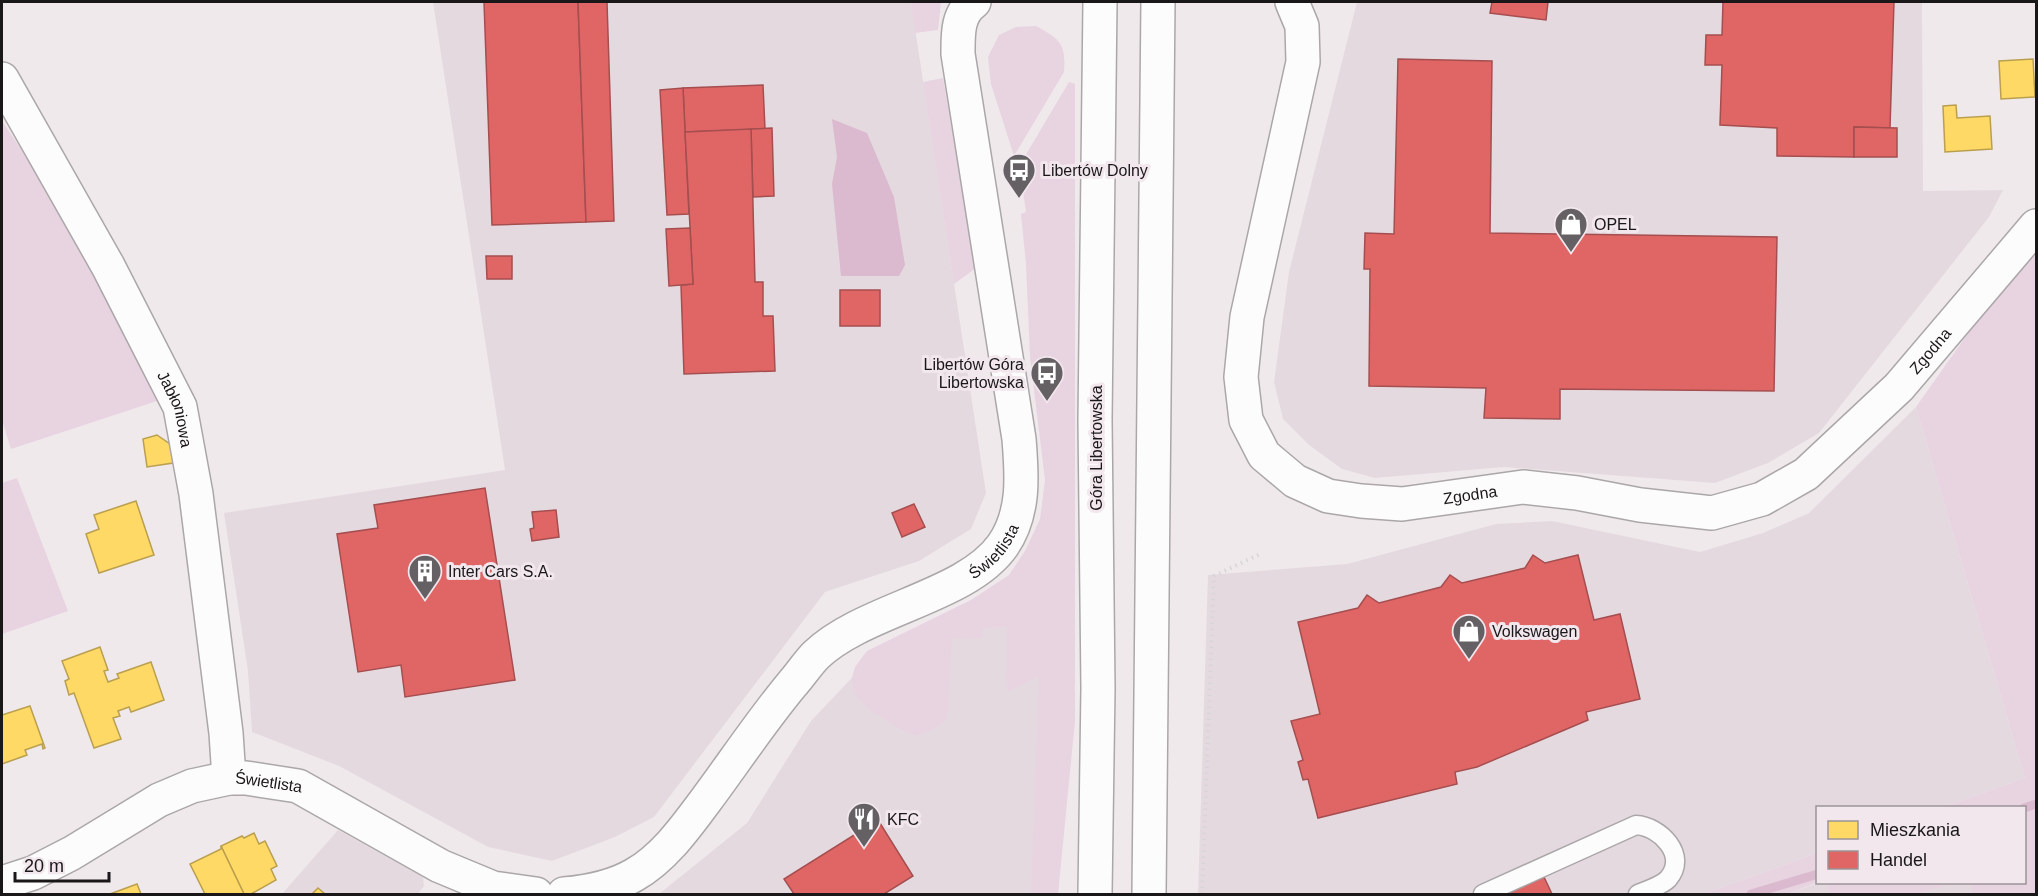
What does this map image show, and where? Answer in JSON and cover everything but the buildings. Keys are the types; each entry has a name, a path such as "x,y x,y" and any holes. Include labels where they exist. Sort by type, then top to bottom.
{"main road":[{"name":"Świetlista","path":"564,894 606,886 635,874 659,855 684,830 777,702 816,655 855,629 971,573 990,559 1011,532 1020,501 1022,482 1019,439 958,54 963,13 974,2"},
{"name":"Góra Libertowska","path":"1095,894 1098,642 1095,420 1100,2"},
{"path":"1149,894 1158,2"},
{"name":"Zgodna","path":"1292,2 1302,26 1303,62 1247,317 1241,377 1246,420 1264,455 1295,481 1328,496 1402,504 1523,487 1577,493 1640,505 1712,513 1762,499 1806,474 1899,387 2037,226"},
{"name":"Jabłoniowa","path":"2,79 108,266 180,407 198,505 226,733 229,778"},
{"name":"Świetlista","path":"2,883 33,873 72,853 159,800 192,786 229,778 267,780 298,786 440,866 494,888 536,894"}],"lane":[{"path":"1483,894 1636,825 1645,825 1661,834 1672,850 1675,861 1668,879 1638,894"}],"path":[{"path":"1202,894 1214,576 1262,554"}],"shaded area":[{"path":"433,2 911,2 986,493 971,529 919,561 825,592 654,817 615,837 552,861 488,847 339,766 252,732 248,671 224,513 505,470"},
{"path":"911,2 941,2 938,30 915,33"},
{"path":"1357,2 1922,2 1923,191 2003,190 1989,217 1819,433 1768,463 1715,483 1504,467 1375,478 1342,469 1309,445 1283,419 1274,382 1289,272"},
{"path":"1036,26 1060,43 1064,55 1064,72 1014,156 991,84 988,57 999,35 1016,27"},
{"path":"943,78 976,268 954,284 923,82"},
{"path":"1069,82 1075,84 1075,721 1058,894 1031,894 1039,676 1009,691 1006,686 1007,627 983,628 982,638 952,639 947,719 937,727 917,736 904,731 871,711 854,694 852,678 855,667 867,651 971,600 1009,575 1025,551 1040,519 1045,480 1030,357 1026,264 1021,214 1026,212 1022,184 1018,183 1018,168"},
{"path":"832,119 867,133 894,197 905,265 899,276 841,276 832,184 837,157"},
{"path":"2,121 61,209 163,399 11,449 2,420"},
{"path":"2036,251 2036,894 1972,894 1970,884 2026,884 2026,806 1947,806 2025,778 1916,407 1993,298"},
{"path":"1916,407 2025,778 1947,806 1816,806 1816,853 1704,894 1198,894 1208,575 1347,564 1496,524 1552,521 1700,552 1763,533 1809,513"},
{"path":"17,478 68,611 2,634 2,483"},
{"path":"1048,610 1036,894 659,894 747,823 811,721 863,666 923,626"},
{"path":"338,830 423,877 424,886 418,894 282,894"},
{"path":"1816,853 1816,883 1788,894 1704,894"},
{"path":"1816,884 1829,884 1827,886 1829,894 1788,894"},
{"path":"1829,884 1951,884 1915,894 1829,894 1827,886"},
{"path":"1948,884 1970,884 1972,894 1915,894"}],"waterway":[{"path":"2026,807 2036,804"},
{"path":"1751,894 1816,875"}],"place":[{"name":"Libertów Dolny","path":"1019,199"},
{"name":"OPEL","path":"1571,253"},
{"name":"Libertów Góra Libertowska","path":"1047,402"},
{"name":"Inter Cars S.A.","path":"425,600"},
{"name":"Volkswagen","path":"1469,660"},
{"name":"KFC","path":"864,848"}]}
